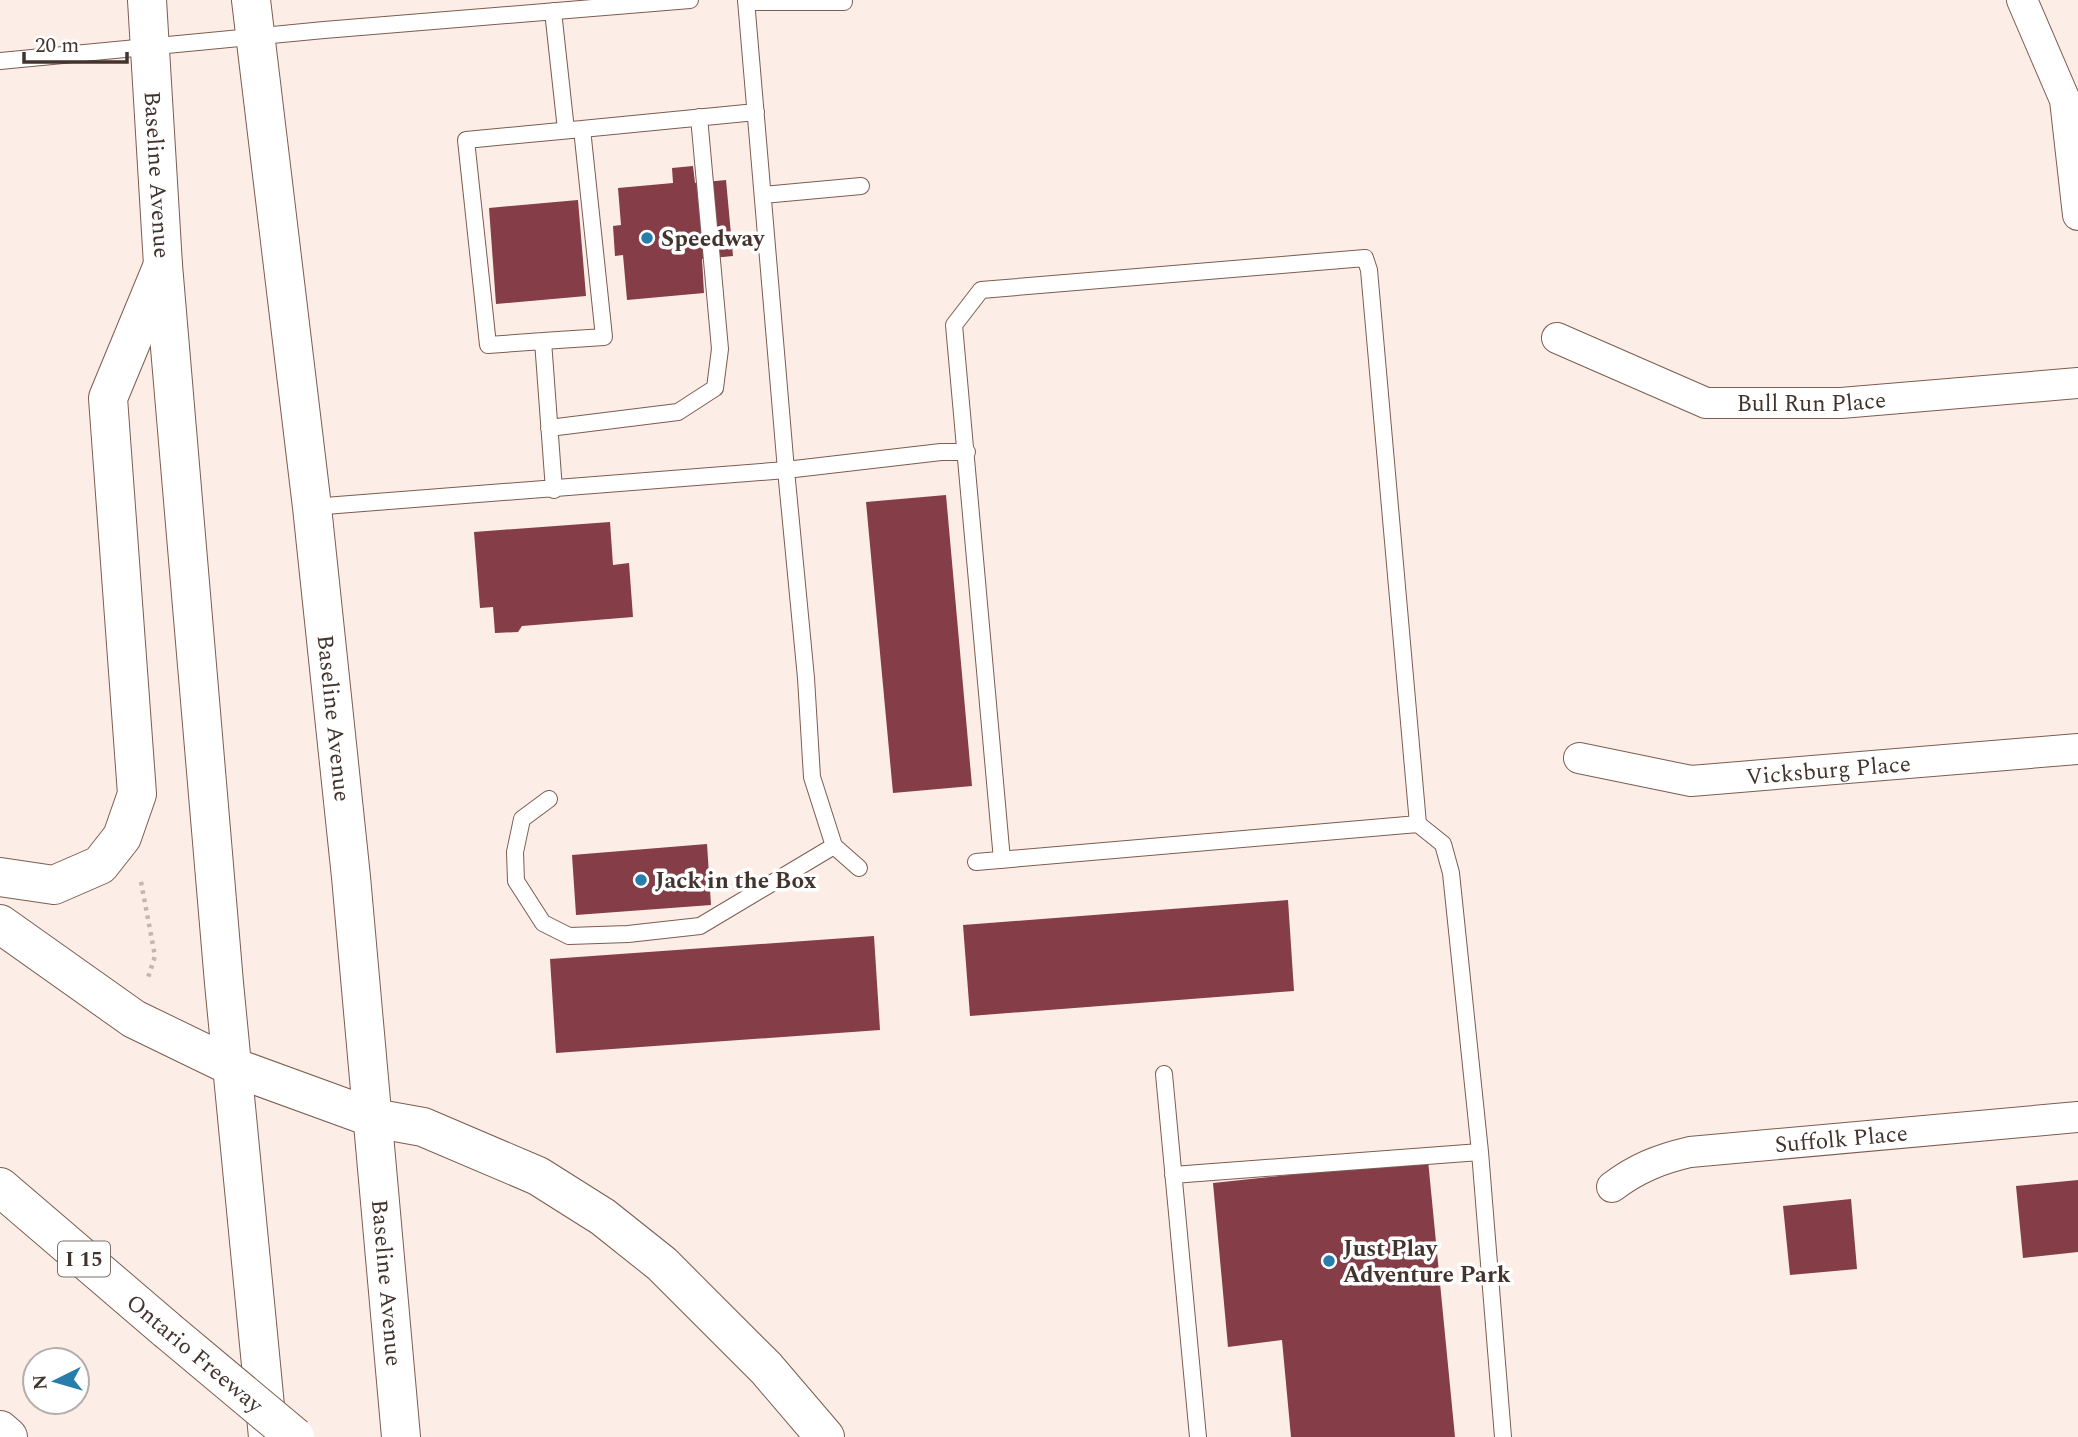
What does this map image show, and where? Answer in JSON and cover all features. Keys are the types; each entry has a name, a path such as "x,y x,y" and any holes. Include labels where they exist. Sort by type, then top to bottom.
{"main road":[{"name":"Baseline Avenue","path":"147,0 163,265 268,1437"},
{"name":"Baseline Avenue","path":"253,18 312,507 373,1118 401,1437"},
{"path":"0,877 54,886 100,865 122,837 136,794 108,398 163,265"},
{"path":"0,924 134,1019 233,1067 373,1118 423,1127 538,1176 603,1217 662,1264 714,1313 825,1437"},
{"name":"Ontario Freeway","path":"0,1187 295,1437"},
{"path":"0,1430 8,1437"}],"street":[{"path":"2022,0 2065,100 2078,215"},
{"name":"Bull Run Place","path":"1557,338 1706,403 1841,403 2078,383"},
{"name":"Vicksburg Place","path":"1579,758 1691,781 2078,749"},
{"name":"Suffolk Place","path":"1612,1187 1632,1171 1662,1158 1690,1152 2078,1117"}],"lane":[{"path":"0,61 149,47 253,18 552,11 690,0"},
{"path":"844,2 746,1 806,678 812,776 834,846 859,868"},
{"path":"552,11 574,130 604,337 488,345 467,140 574,130 699,117 756,112"},
{"path":"549,428 678,412 715,388 720,349 699,117"},
{"path":"763,195 860,186"},
{"path":"1002,860 954,325 981,290 1365,258 1369,270 1418,824"},
{"path":"543,341 554,490"},
{"path":"312,507 786,470 941,452 967,453"},
{"path":"550,799 522,819 515,852 516,881 543,923 569,936 628,934 700,926 834,846"},
{"path":"976,862 1418,824 1444,844 1451,873 1480,1152 1503,1437"},
{"path":"1164,1074 1198,1437"},
{"path":"1173,1175 1480,1152"}],"path":[{"path":"141,882 155,956 147,981"}],"building":[{"path":"693,166 695,183 726,180 733,256 702,259 704,293 627,300 623,255 615,256 613,226 621,225 618,188 673,183 672,168"},
{"path":"578,200 586,296 496,304 489,208"},
{"path":"946,495 972,786 893,793 866,502"},
{"path":"610,522 613,565 629,563 633,617 522,626 518,632 495,633 493,607 480,608 474,532"},
{"name":"Jack in the Box","path":"707,844 711,905 576,915 572,855"},
{"path":"1288,900 1294,991 970,1016 963,925"},
{"path":"874,936 880,1030 556,1053 550,959"},
{"name":"Just Play Adventure Park","path":"1428,1160 1455,1437 1291,1437 1282,1340 1228,1347 1213,1183"},
{"path":"2078,1180 2078,1252 2023,1258 2016,1186"},
{"path":"1851,1199 1857,1269 1790,1275 1783,1206"}],"place":[{"name":"Speedway","path":"647,238"},
{"name":"Jack in the Box","path":"641,880"},
{"name":"Just Play Adventure Park","path":"1329,1261"}]}
